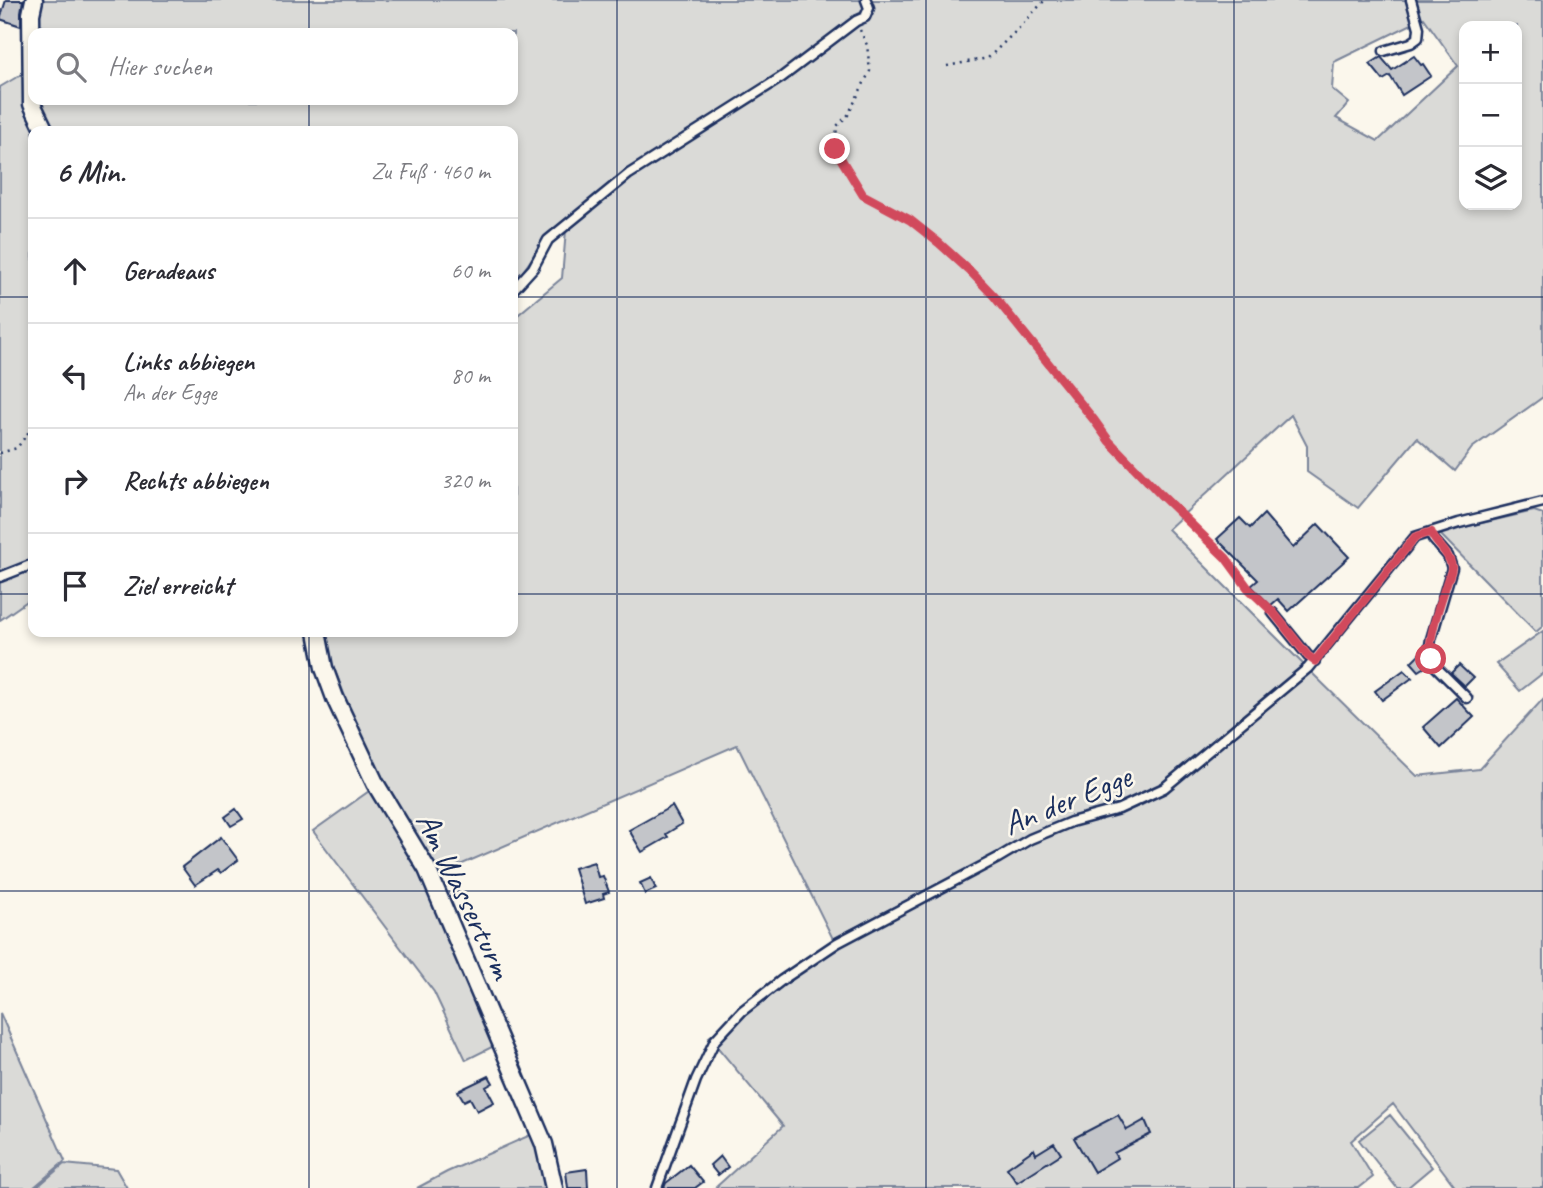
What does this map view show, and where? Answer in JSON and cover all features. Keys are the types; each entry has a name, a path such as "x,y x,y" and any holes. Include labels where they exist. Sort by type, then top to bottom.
{"street":[{"path":"31,28 34,0"},
{"path":"32,105 43,126"},
{"name":"Am Wasserturm","path":"318,637 324,668 335,698 375,783 427,869 544,1144 554,1188"}],"lane":[{"path":"518,284 533,268 548,240 629,174 782,77 865,16 869,8 866,0"},
{"path":"1384,51 1411,43 1418,38 1419,28 1411,0"},
{"name":"An der Egge","path":"657,1188 696,1080 715,1040 742,1011 782,980 837,943 1030,839 1071,822 1119,809 1164,788 1315,661 1415,537 1543,502"},
{"path":"1431,532 1437,545 1448,556 1452,568 1429,652 1434,665 1467,698"},
{"path":"0,577 28,566"},
{"path":"1273,612 1315,661"}],"path":[{"path":"947,66 988,58 1045,0"},
{"path":"856,21 867,45 870,71 848,115 837,126 835,149 863,195 910,220 971,272 1038,349 1109,441 1226,558 1248,588 1273,612"},
{"path":"0,453 17,447 28,433"}],"shaded area":[{"path":"40,0 1543,0 1543,397 1472,448 1455,471 1417,438 1358,508 1307,472 1307,446 1291,415 1168,529 1304,665 1177,773 1138,798 1068,819 1030,836 833,939 737,745 437,875 372,766 322,637 518,637 518,315 562,278 567,218 545,241 518,278 518,126 50,126 39,105 518,105 518,28 37,28","holes":["1424,18 1458,66 1378,141 1336,118 1349,103 1332,89 1334,62"]},
{"path":"27,71 28,105 34,105 38,126 28,126 28,600 0,620 0,87"},
{"path":"1534,511 1543,514 1543,626 1536,632 1439,533"},
{"path":"1543,631 1543,673 1520,691 1496,664"},
{"path":"1310,671 1417,776 1479,769 1543,699 1543,1188 1456,1188 1393,1104 1351,1141 1373,1177 1359,1188 715,1188 783,1126 709,1037 836,947 1031,842 1073,824 1142,805 1166,792"},
{"path":"372,789 420,868 496,1045 466,1060 434,992 313,831"},
{"path":"0,1013 65,1161 33,1188 0,1188"},
{"path":"1390,1115 1432,1167 1407,1188 1397,1188 1359,1140"},
{"path":"535,1133 548,1188 417,1188 447,1172"},
{"path":"64,1164 116,1169 127,1188 36,1188"}],"building":[{"path":"6,0 23,0 21,26 0,19"},
{"path":"1414,56 1431,76 1402,95 1390,76 1383,80 1370,64 1381,57 1392,70"},
{"path":"1264,514 1293,548 1318,524 1349,557 1289,611 1278,599 1270,606 1251,586 1258,580 1217,539 1240,518 1250,528"},
{"path":"1419,654 1427,666 1419,671 1411,662"},
{"path":"1459,665 1473,678 1465,686 1451,673"},
{"path":"1404,670 1412,678 1382,700 1375,691"},
{"path":"1456,698 1474,717 1441,748 1423,727"},
{"path":"672,806 682,824 666,834 668,837 642,852 629,830"},
{"path":"236,809 243,819 231,826 225,817"},
{"path":"221,837 238,860 221,873 218,870 195,885 182,867"},
{"path":"594,862 598,877 603,876 609,892 603,894 604,898 585,904 574,868"},
{"path":"651,878 656,889 645,894 640,883"},
{"path":"489,1076 493,1083 486,1087 494,1102 477,1111 470,1098 464,1101 458,1091"},
{"path":"1118,1115 1127,1130 1145,1120 1151,1134 1114,1153 1117,1158 1094,1172 1074,1138"},
{"path":"1054,1143 1061,1154 1017,1182 1007,1168 1034,1149 1036,1154"},
{"path":"720,1156 728,1167 718,1175 710,1165"},
{"path":"689,1165 703,1182 695,1188 664,1188 666,1183"},
{"path":"587,1169 588,1188 568,1188 566,1172"}],"route":[{"path":"835,149 863,195 910,220 939,243 994,296 1109,441 1226,558 1248,588 1273,612 1287,632 1315,661 1415,537 1431,532 1437,545 1448,556 1452,568 1431,639 1431,659"}]}
